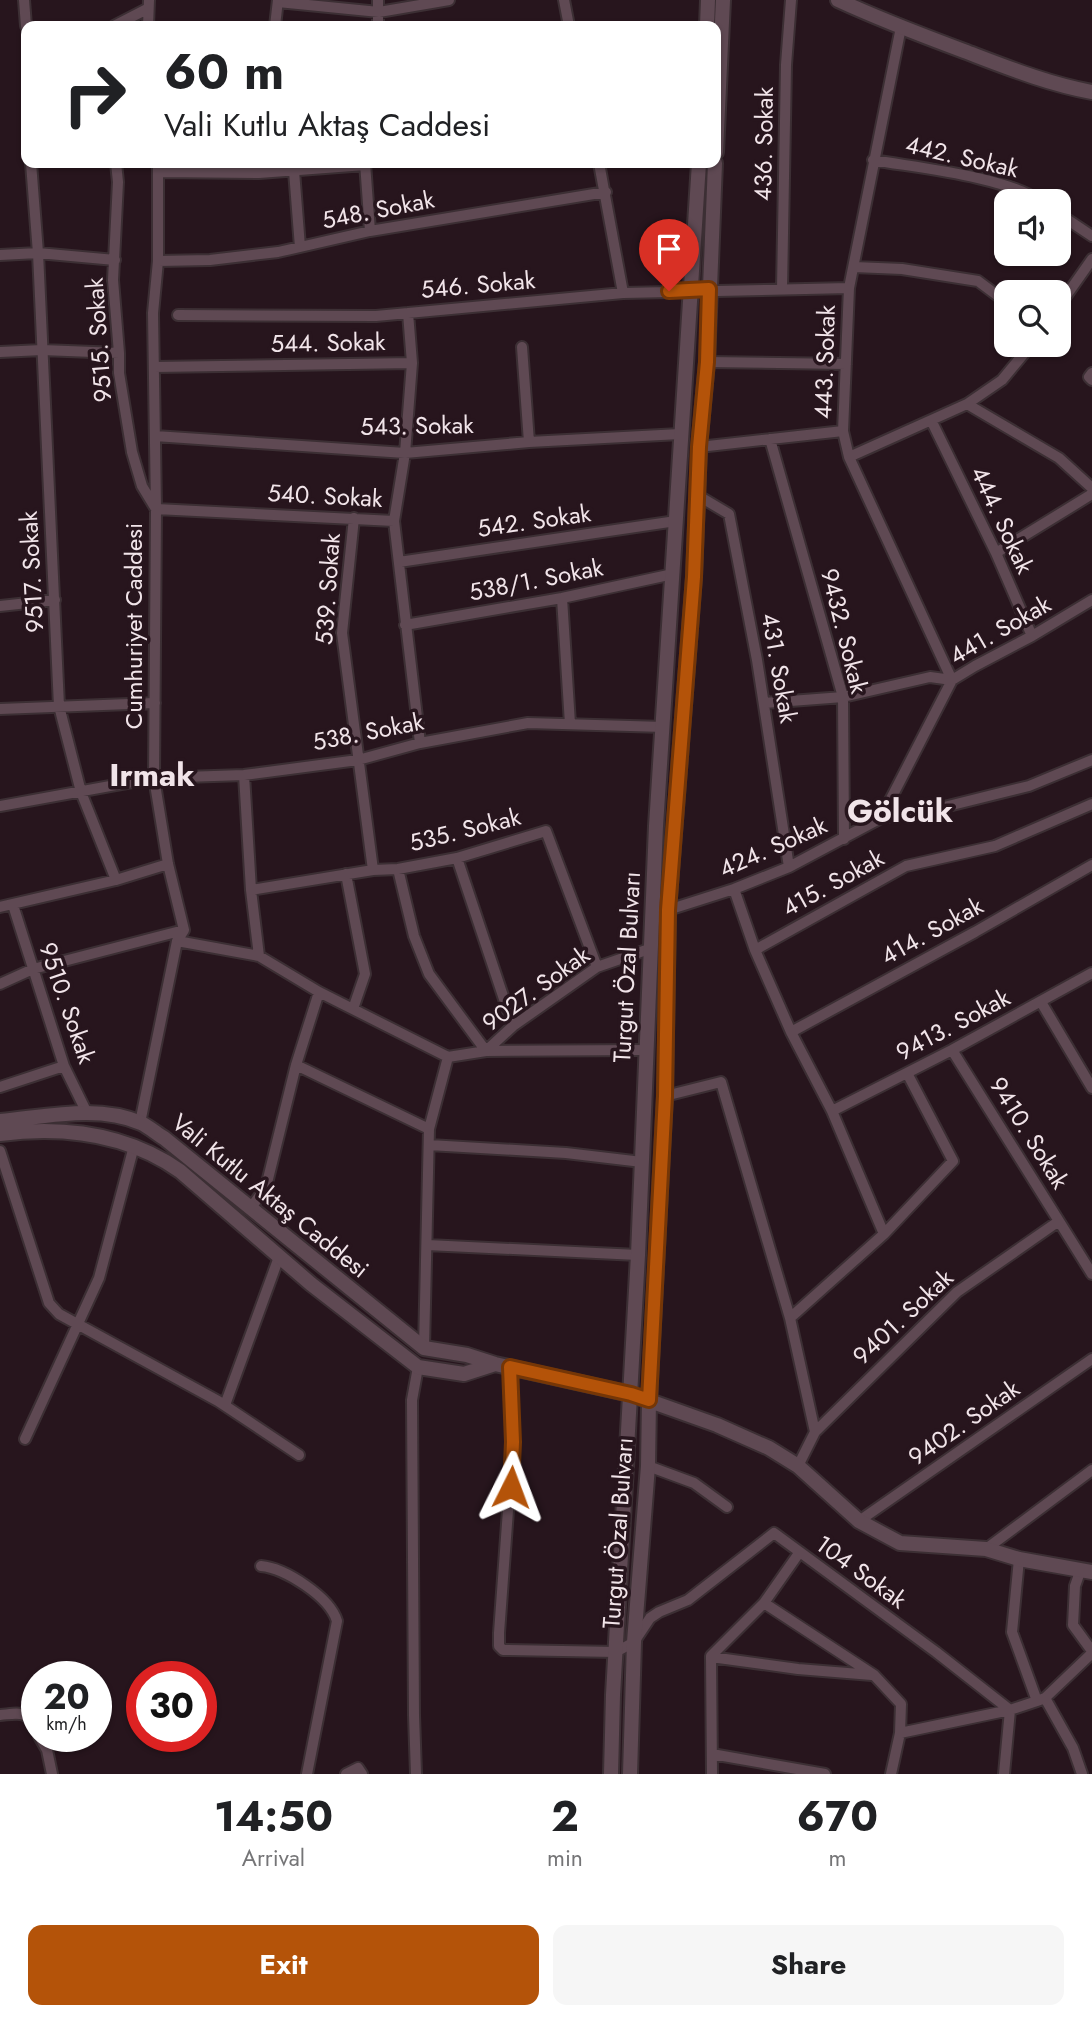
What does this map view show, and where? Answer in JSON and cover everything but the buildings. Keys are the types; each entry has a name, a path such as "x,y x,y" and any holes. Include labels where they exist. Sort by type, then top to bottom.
{"street":[{"path":"24,0 26,21"},
{"path":"378,21 379,0"},
{"path":"276,21 278,1 379,12 449,0"},
{"path":"564,0 568,21"},
{"path":"707,21 708,0"},
{"path":"721,43 723,0"},
{"name":"436. Sokak","path":"782,289 786,65 791,0"},
{"path":"838,0 901,27 1062,87 1092,92"},
{"path":"122,21 148,5"},
{"name":"443. Sokak","path":"901,27 849,288 843,431 849,457 952,680"},
{"name":"442. Sokak","path":"873,160 981,179 1012,189"},
{"name":"9517. Sokak","path":"31,168 38,253 59,706 81,792 116,880"},
{"name":"9515. Sokak","path":"117,168 113,279 119,373 132,452 142,486 156,509"},
{"name":"Cumhuriyet Caddesi","path":"159,168 158,261 153,313 156,509 154,778 168,864 184,930"},
{"path":"260,168 318,168"},
{"path":"365,168 370,232"},
{"path":"600,168 623,293"},
{"name":"Turgut Özal Bulvarı","path":"611,1774 638,1255 656,826 699,168"},
{"name":"Turgut Özal Bulvarı","path":"630,1774 634,1642 648,1466 665,1096 668,910 694,577 696,495 707,362 715,168"},
{"path":"294,170 300,247"},
{"name":"548. Sokak","path":"158,261 210,260 278,252 370,232 606,192"},
{"path":"1071,222 1092,236"},
{"path":"0,255 38,253 115,260"},
{"path":"1071,289 1092,259"},
{"path":"854,267 902,269 978,281 994,293"},
{"name":"546. Sokak","path":"178,315 376,316 623,293 849,288"},
{"path":"408,313 412,363"},
{"path":"522,347 529,442"},
{"path":"0,352 119,352"},
{"path":"849,457 967,404 1002,380 1021,357"},
{"path":"707,362 846,364"},
{"name":"544. Sokak","path":"154,367 412,363 405,453 394,521"},
{"path":"967,404 1059,458 1092,488"},
{"name":"444. Sokak","path":"932,422 996,553 1032,636"},
{"path":"699,447 843,431"},
{"name":"543. Sokak","path":"155,436 405,453 529,442 680,434"},
{"name":"9432. Sokak","path":"770,439 842,697 844,839"},
{"path":"996,553 1092,494"},
{"name":"431. Sokak","path":"696,495 729,514 764,703 789,867"},
{"name":"540. Sokak","path":"156,509 394,521 420,743"},
{"name":"539. Sokak","path":"354,518 342,634 373,870"},
{"name":"542. Sokak","path":"399,562 676,521"},
{"name":"538/1. Sokak","path":"405,625 562,598 673,574"},
{"path":"562,598 570,724"},
{"path":"0,606 55,600"},
{"name":"441. Sokak","path":"881,818 952,680 1092,600"},
{"path":"764,703 842,697 930,677 952,680"},
{"path":"0,709 155,703"},
{"name":"538. Sokak","path":"0,806 154,778 244,775 358,760 420,743 528,723 664,727"},
{"path":"1089,760 1092,772"},
{"name":"424. Sokak","path":"668,910 734,889 789,867 881,818 940,808 1029,786 1089,760"},
{"path":"244,775 251,890 259,956"},
{"name":"415. Sokak","path":"755,950 906,866 995,846 1092,804"},
{"name":"535. Sokak","path":"251,890 457,858 546,831 597,967"},
{"path":"457,858 513,1026"},
{"path":"0,906 116,880 168,864"},
{"name":"414. Sokak","path":"791,1032 963,939 1092,864"},
{"path":"398,869 414,936 429,974 486,1051"},
{"path":"346,874 365,974 353,1009"},
{"path":"734,889 755,950 791,1032 832,1111 884,1234"},
{"name":"9510. Sokak","path":"13,905 64,1066 87,1113"},
{"path":"25,1439 99,1278 140,1123 177,940 184,930"},
{"path":"0,985 33,969 184,930"},
{"path":"177,940 259,956 319,992 448,1057 486,1051 647,1050"},
{"name":"9027. Sokak","path":"486,1051 513,1026 597,967 652,948"},
{"name":"9413. Sokak","path":"832,1111 952,1051 1092,973"},
{"path":"250,1209 266,1187 296,1065 319,992"},
{"path":"1041,1002 1092,1088"},
{"name":"9410. Sokak","path":"952,1051 1092,1274"},
{"path":"424,1348 429,1129 448,1057"},
{"path":"296,1065 429,1129"},
{"path":"0,1087 64,1066"},
{"path":"790,1318 884,1234 953,1161 907,1073"},
{"path":"665,1096 720,1082 790,1318 815,1432"},
{"name":"Vali Kutlu Aktaş Caddesi","path":"0,1121 87,1113 110,1115 140,1123 164,1138 424,1348 467,1354 495,1364 631,1394 717,1425 769,1448 799,1466 859,1521 900,1543 986,1549 1019,1559 1087,1571"},
{"name":"Vali Kutlu Aktaş Caddesi","path":"0,1134 26,1131 90,1134 134,1146 159,1157 180,1171 279,1257 418,1367 464,1374 495,1364"},
{"path":"429,1145 566,1153 642,1162"},
{"path":"0,1151 49,1303 59,1314 225,1405 299,1455"},
{"name":"9401. Sokak","path":"799,1466 815,1432 957,1292 1059,1221"},
{"path":"427,1245 638,1255"},
{"path":"225,1405 279,1257"},
{"name":"9402. Sokak","path":"859,1521 1092,1359"},
{"path":"416,1774 412,1400 418,1367"},
{"path":"510,1367 512,1455 499,1646 503,1650 616,1652 634,1642"},
{"path":"648,1466 694,1483 727,1507"},
{"path":"986,1549 1092,1471"},
{"name":"104 Sokak","path":"634,1642 650,1618 688,1600 774,1533 1010,1710"},
{"path":"712,1774 711,1657 765,1603 799,1553"},
{"path":"1019,1559 1012,1632 1041,1700 1073,1748 1082,1774"},
{"path":"261,1566 271,1567 324,1598 335,1612 337,1621 307,1774"},
{"path":"900,1733 1010,1710 1041,1700 1092,1652 1073,1625 1075,1586 1087,1571"},
{"path":"765,1603 874,1675 901,1704 900,1733 891,1774"},
{"path":"711,1657 798,1669 874,1675"},
{"path":"1004,1774 1010,1710"},
{"path":"0,1716 21,1713"},
{"path":"47,1752 52,1774"},
{"path":"712,1754 765,1769 825,1774"},
{"path":"346,1774 358,1768 362,1774"}],"district":[{"name":"Irmak","path":"152,775"},
{"name":"Gölcük","path":"900,811"}],"route":[{"path":"511,1487 513,1442 510,1367 649,1400 665,1096 668,910 694,577 696,495 707,362 709,289 669,291"}]}
